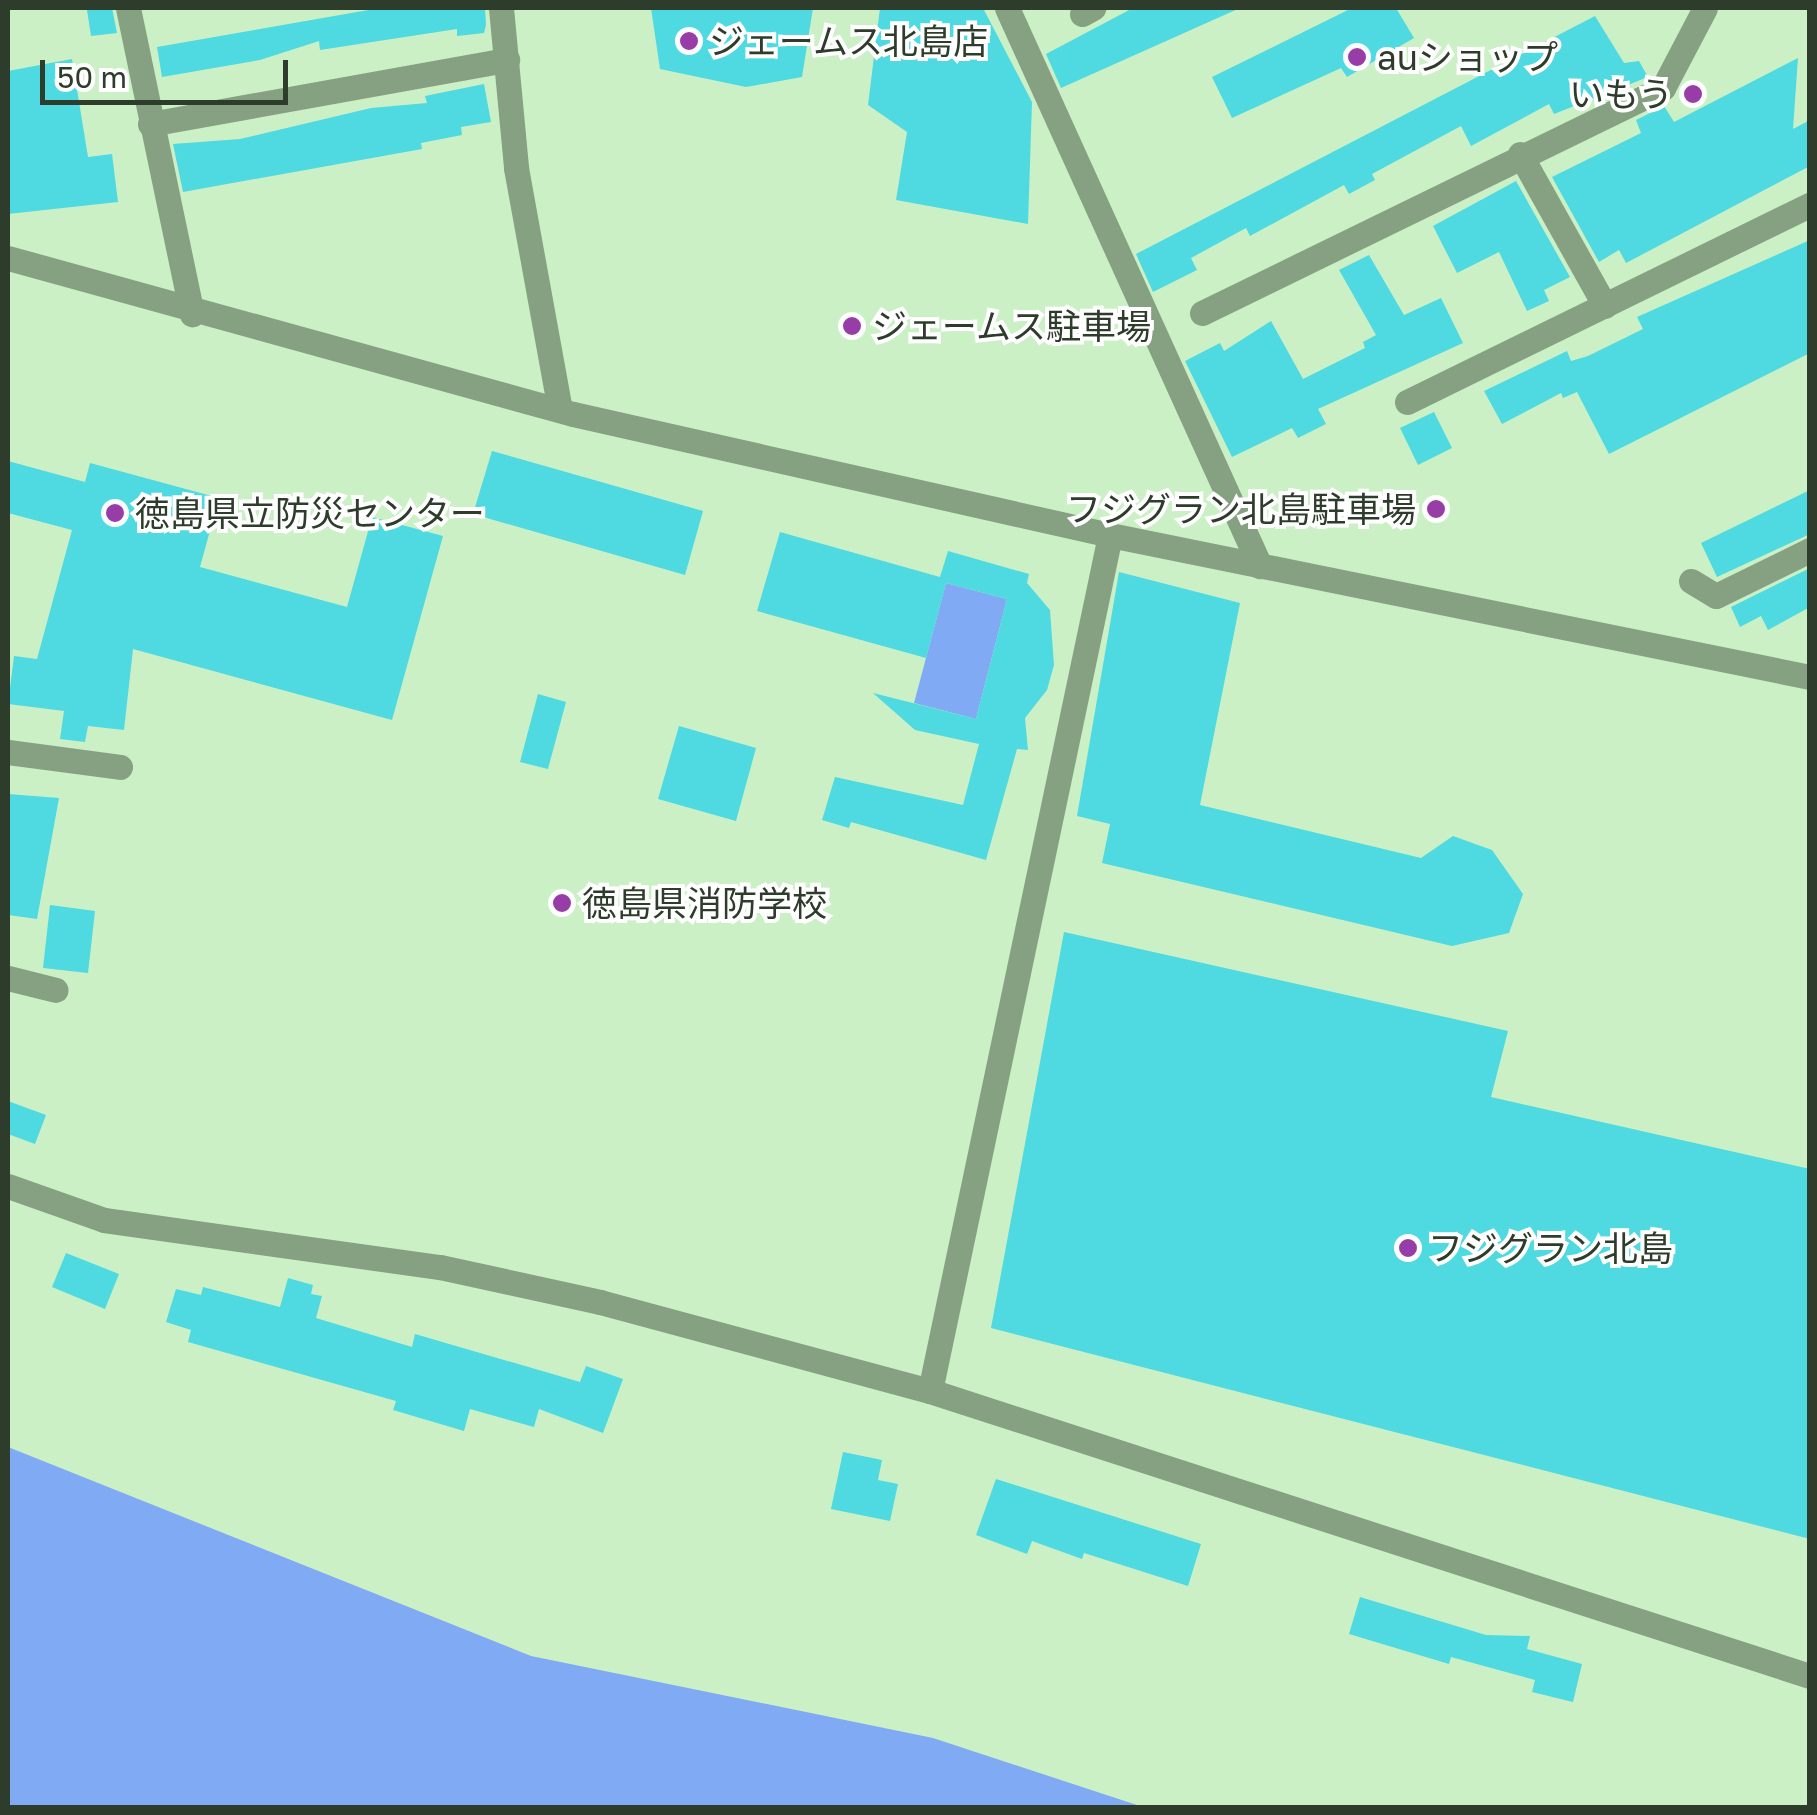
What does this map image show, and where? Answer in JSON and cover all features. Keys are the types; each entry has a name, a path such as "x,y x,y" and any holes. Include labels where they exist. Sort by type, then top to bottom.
{"street":[{"path":"128,8 192,314"},
{"path":"501,8 516,168 560,410"},
{"path":"1007,8 1260,566"},
{"path":"1202,313 1520,154 1663,88 1704,8"},
{"path":"150,124 507,60"},
{"path":"1520,154 1605,306"},
{"path":"1407,402 1810,205"},
{"path":"8,258 192,314 560,410 1110,536 1810,677"},
{"path":"930,1391 1110,536"},
{"path":"1691,581 1716,596 1810,550"},
{"path":"8,752 120,767"},
{"path":"8,978 56,990"},
{"path":"8,1186 104,1220 440,1267 582,1298 930,1391 1810,1676"}],"water":[{"path":"946,583 1007,599 976,719 914,703"},
{"path":"8,1447 531,1656 933,1738 1143,1807 8,1807"}],"building":[{"path":"112,8 117,33 91,36 87,10"},
{"path":"380,8 485,8 486,25 484,33 457,36 457,29 320,50 319,41 260,60 162,77 157,47"},
{"name":"ジェームス北島店","path":"651,8 813,8 802,77 746,87 660,69"},
{"path":"880,8 983,8 1032,102 1028,224 896,200 907,132 868,105"},
{"path":"1133,8 1240,8 1061,88 1046,54"},
{"path":"1352,8 1396,8 1414,38 1347,77 1341,68 1232,118 1212,77"},
{"path":"1595,16 1624,63 1639,61 1648,77 1554,114 1549,104 1471,146 1461,126 1372,174 1375,180 1349,194 1344,185 1250,236 1246,228 1191,258 1197,270 1153,292 1136,254"},
{"path":"1798,58 1793,129 1810,120 1810,166 1626,263 1619,250 1599,262 1552,177 1641,133 1636,120 1664,106 1674,122"},
{"path":"72,59 88,157 112,154 118,202 8,214 8,71"},
{"path":"484,84 491,122 461,127 462,135 421,143 422,149 183,192 173,144 240,139 371,108 427,103 425,96"},
{"path":"1516,181 1570,277 1544,290 1549,301 1527,311 1499,252 1457,273 1433,226"},
{"path":"1810,240 1810,353 1609,454 1577,392 1563,398 1561,393 1502,424 1484,391 1567,351 1571,361 1588,356 1643,329 1637,317"},
{"path":"1369,255 1404,315 1441,298 1463,343 1318,409 1326,424 1298,438 1292,428 1232,457 1185,361 1220,343 1224,351 1271,321 1303,379 1365,348 1363,342 1376,335 1339,270"},
{"path":"1434,412 1452,448 1418,465 1400,428"},
{"path":"492,451 703,511 685,575 473,514"},
{"path":"8,461 85,482 90,463 219,498 200,567 347,607 372,517 443,536 392,720 133,649 124,730 88,726 85,742 60,739 64,711 8,704 14,656 37,659 72,530 8,513"},
{"path":"1810,490 1810,534 1717,577 1701,543"},
{"path":"780,532 940,577 948,551 1029,574 1027,583 1050,610 1054,665 1047,690 1025,718 1028,750 1017,749 986,860 851,822 849,828 822,820 835,777 963,805 979,744 915,730 873,693 976,719 1007,599 946,583 926,658 757,611"},
{"path":"1810,568 1810,607 1768,630 1761,616 1740,627 1731,607"},
{"path":"1119,572 1240,603 1200,805 1421,858 1453,836 1492,850 1523,894 1509,933 1452,946 1102,863 1110,824 1077,816"},
{"path":"538,694 566,702 548,769 520,762"},
{"path":"679,726 756,748 736,821 658,799"},
{"path":"8,794 59,798 37,919 8,915"},
{"path":"50,905 95,911 88,973 43,968"},
{"name":"フジグラン北島","path":"1064,932 1508,1031 1491,1097 1810,1169 1810,1539 991,1328"},
{"path":"8,1101 46,1115 35,1144 8,1134"},
{"path":"66,1253 119,1274 105,1309 52,1287"},
{"path":"288,1278 313,1285 311,1294 322,1296 316,1318 412,1347 415,1334 580,1382 586,1366 623,1379 603,1433 539,1409 534,1427 470,1409 464,1431 393,1410 396,1401 188,1342 191,1330 166,1322 176,1289 201,1295 203,1287 280,1307"},
{"path":"843,1452 882,1460 878,1480 898,1484 890,1521 831,1509"},
{"path":"996,1479 1201,1544 1188,1586 1084,1553 1082,1559 1032,1541 1027,1554 976,1535"},
{"path":"1360,1597 1486,1635 1530,1636 1527,1649 1582,1664 1573,1702 1532,1692 1535,1680 1451,1657 1449,1664 1349,1634"}],"place":[{"name":"ジェームス北島店","path":"689,41"},
{"name":"auショップ","path":"1357,57"},
{"name":"いもう","path":"1693,94"},
{"name":"ジェームス駐車場","path":"852,326"},
{"name":"フジグラン北島駐車場","path":"1436,509"},
{"name":"徳島県立防災センター","path":"115,513"},
{"name":"徳島県消防学校","path":"562,903"},
{"name":"フジグラン北島","path":"1408,1248"}]}
